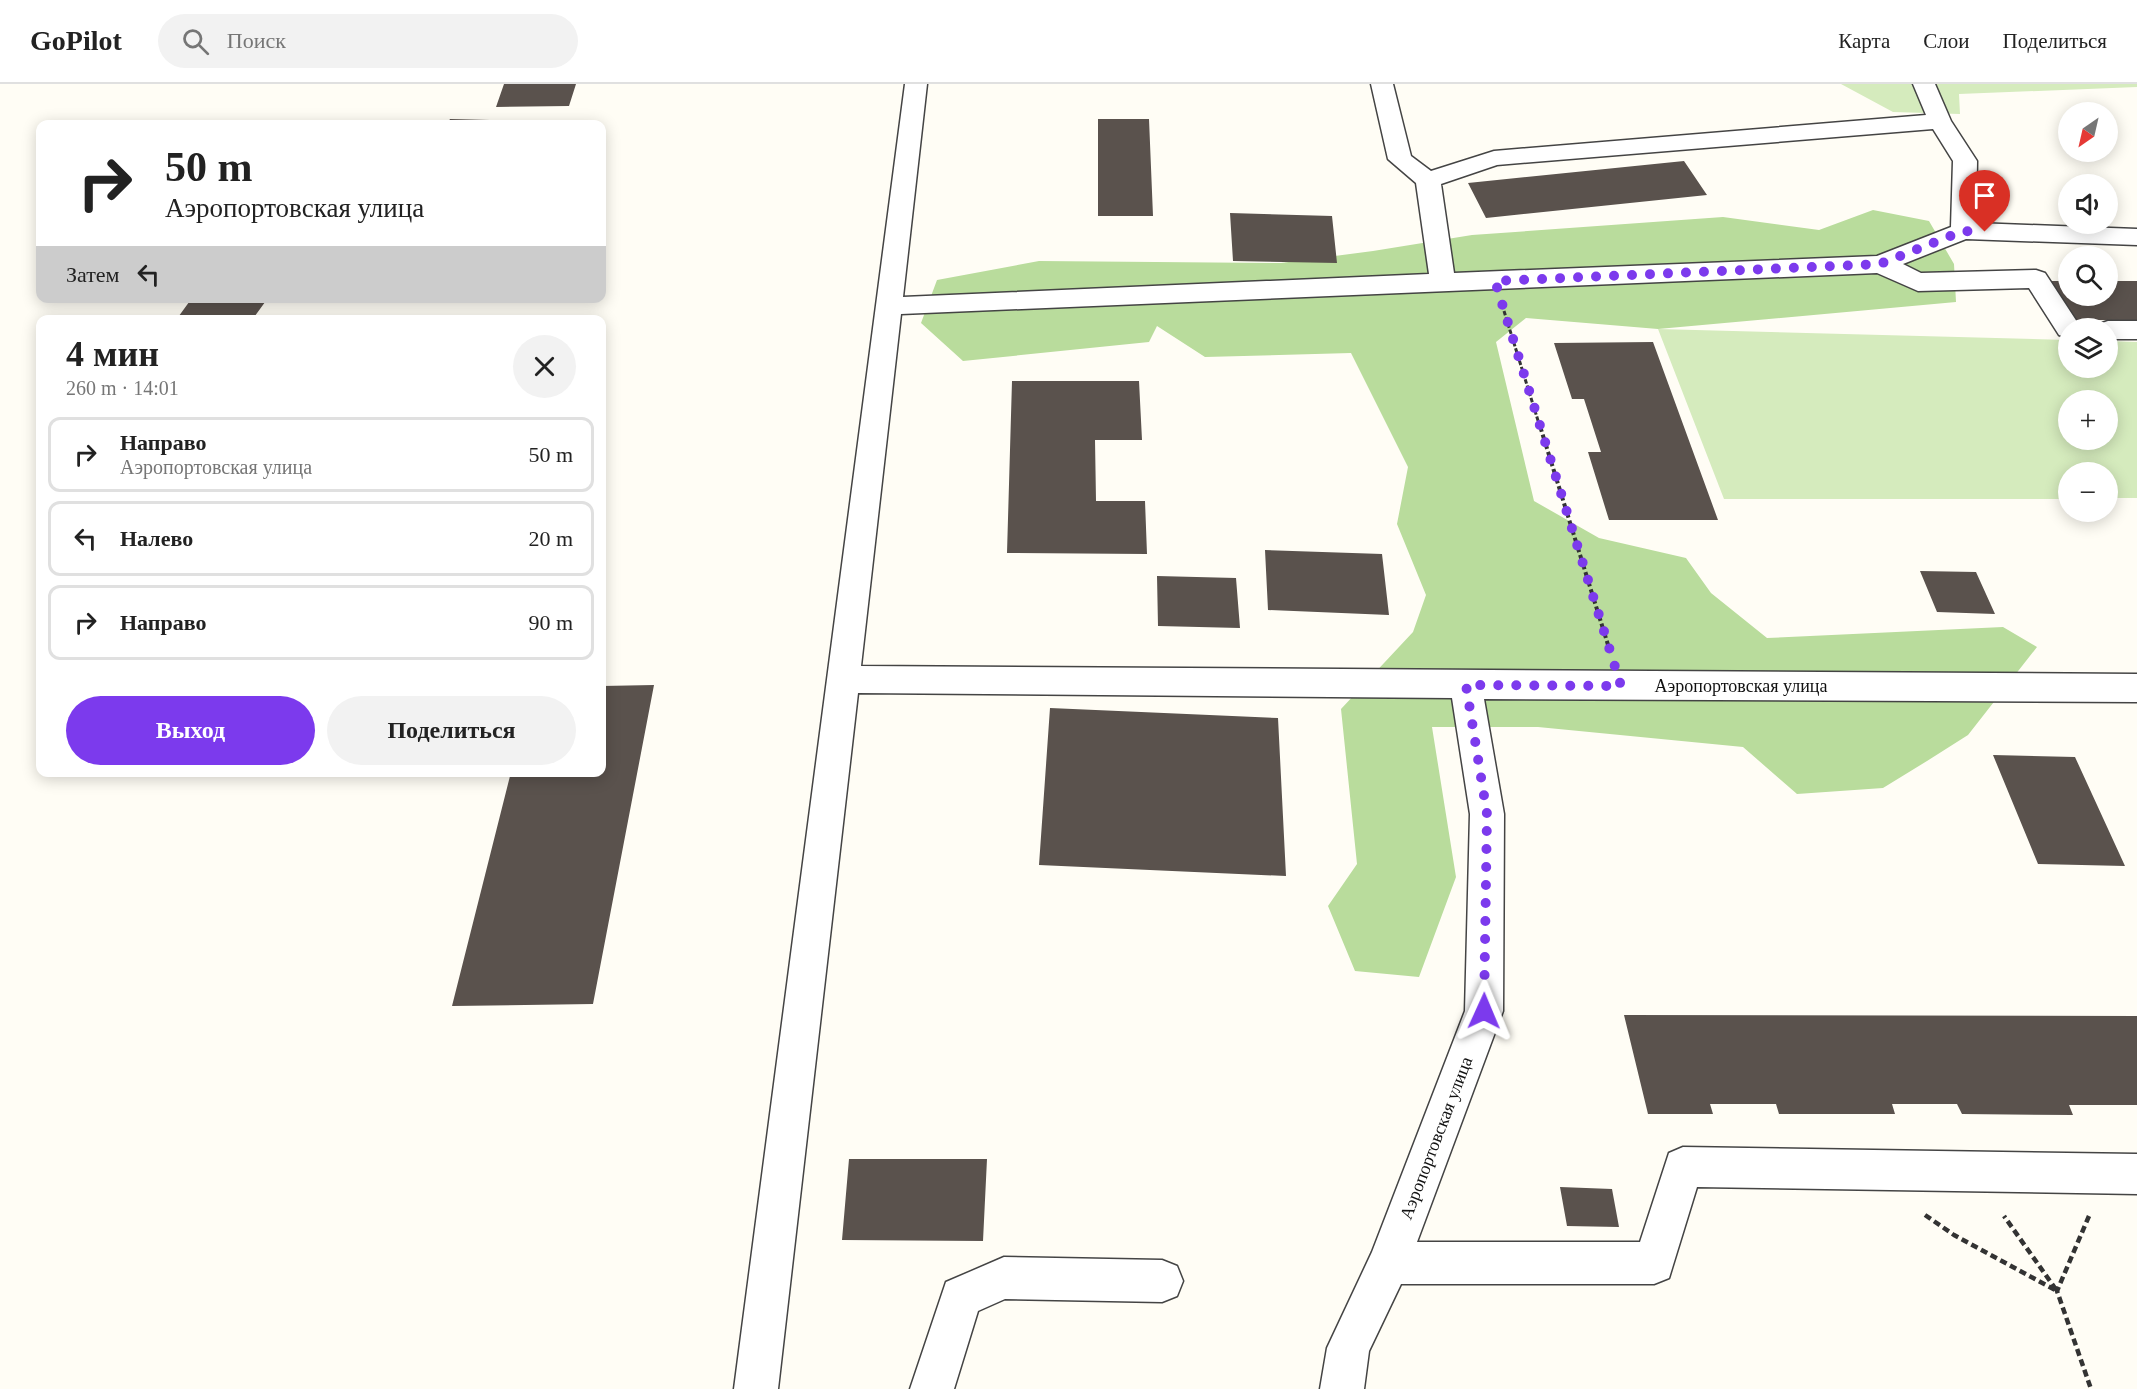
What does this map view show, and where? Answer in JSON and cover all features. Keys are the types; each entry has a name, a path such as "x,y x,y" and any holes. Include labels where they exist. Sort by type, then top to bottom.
{"street":[{"path":"756,1389 916,84"},
{"path":"1382,84 1400,159 1428,180 1443,283"},
{"path":"1924,84 1940,121 1965,161 1963,231"},
{"path":"1428,180 1494,158 1940,121"},
{"path":"889,306 1880,264 1963,231 2137,237"},
{"path":"1880,264 1918,282 2036,279 2061,318"},
{"path":"2118,330 2137,330"},
{"path":"843,679 1466,685"},
{"name":"Аэропортовская улица","path":"1342,1389 1348,1348 1389,1263 1484,1011 1487,814 1466,685 2137,688"},
{"path":"1389,1263 1654,1263 1683,1167 2122,1174"},
{"path":"932,1389 961,1297 1004,1278 1162,1281"}],"path":[{"path":"1495,281 1621,686"},
{"path":"1983,1172 2005,1218 2057,1291 2091,1389"},
{"path":"2057,1291 2122,1174"},
{"path":"1917,1209 1954,1235 2057,1291"}],"green space":[{"path":"1841,84 2137,84 2137,87 1959,94 1960,114 1893,112"},
{"path":"1873,210 1929,221 1954,264 1956,302 1658,329 1526,318 1496,342 1534,501 1599,538 1686,558 1711,593 1767,638 2003,627 2037,647 1968,735 1883,788 1797,794 1743,747 1538,727 1432,727 1456,877 1419,977 1355,971 1328,906 1357,864 1341,709 1413,632 1426,595 1397,524 1408,467 1351,353 1205,357 1157,326 1149,342 963,361 921,323 937,280 1039,261 1281,263 1472,235 1723,217 1819,230"},
{"path":"1658,329 2058,340 2058,378 2118,378 2118,341 2137,342 2137,498 2118,498 2118,462 2058,462 2058,499 1724,499"}],"building":[{"path":"504,84 576,84 569,106 496,107"},
{"path":"1098,119 1149,119 1153,216 1098,216"},
{"path":"1684,161 1707,195 1486,218 1468,183"},
{"path":"1230,213 1332,216 1337,263 1233,261"},
{"path":"2048,281 2058,281 2058,297"},
{"path":"2118,281 2137,281 2137,320 2072,318 2064,306 2118,306"},
{"path":"188,303 264,303 256,315 180,315"},
{"path":"1653,342 1718,520 1609,520 1588,452 1601,452 1584,399 1572,399 1554,343"},
{"path":"1012,381 1139,381 1142,440 1095,440 1096,501 1145,501 1147,554 1007,553"},
{"path":"1265,550 1382,554 1389,615 1268,610"},
{"path":"1920,571 1976,572 1995,614 1937,612"},
{"path":"1157,576 1236,578 1240,628 1158,626"},
{"path":"654,685 593,1004 452,1006 510,777 606,777 606,686"},
{"path":"1050,708 1278,718 1286,876 1039,865"},
{"path":"1993,755 2075,757 2125,866 2038,864"},
{"path":"1624,1015 2137,1016 2137,1105 2069,1105 2073,1115 1962,1114 1957,1104 1892,1104 1895,1114 1779,1114 1776,1104 1710,1104 1713,1114 1648,1114"},
{"path":"849,1159 987,1159 983,1241 842,1240"},
{"path":"1560,1187 1612,1189 1619,1227 1567,1226"}],"route":[{"path":"1484,1011 1487,814 1466,685 1621,686 1495,281 1880,264 1963,231 1985,232"}]}
